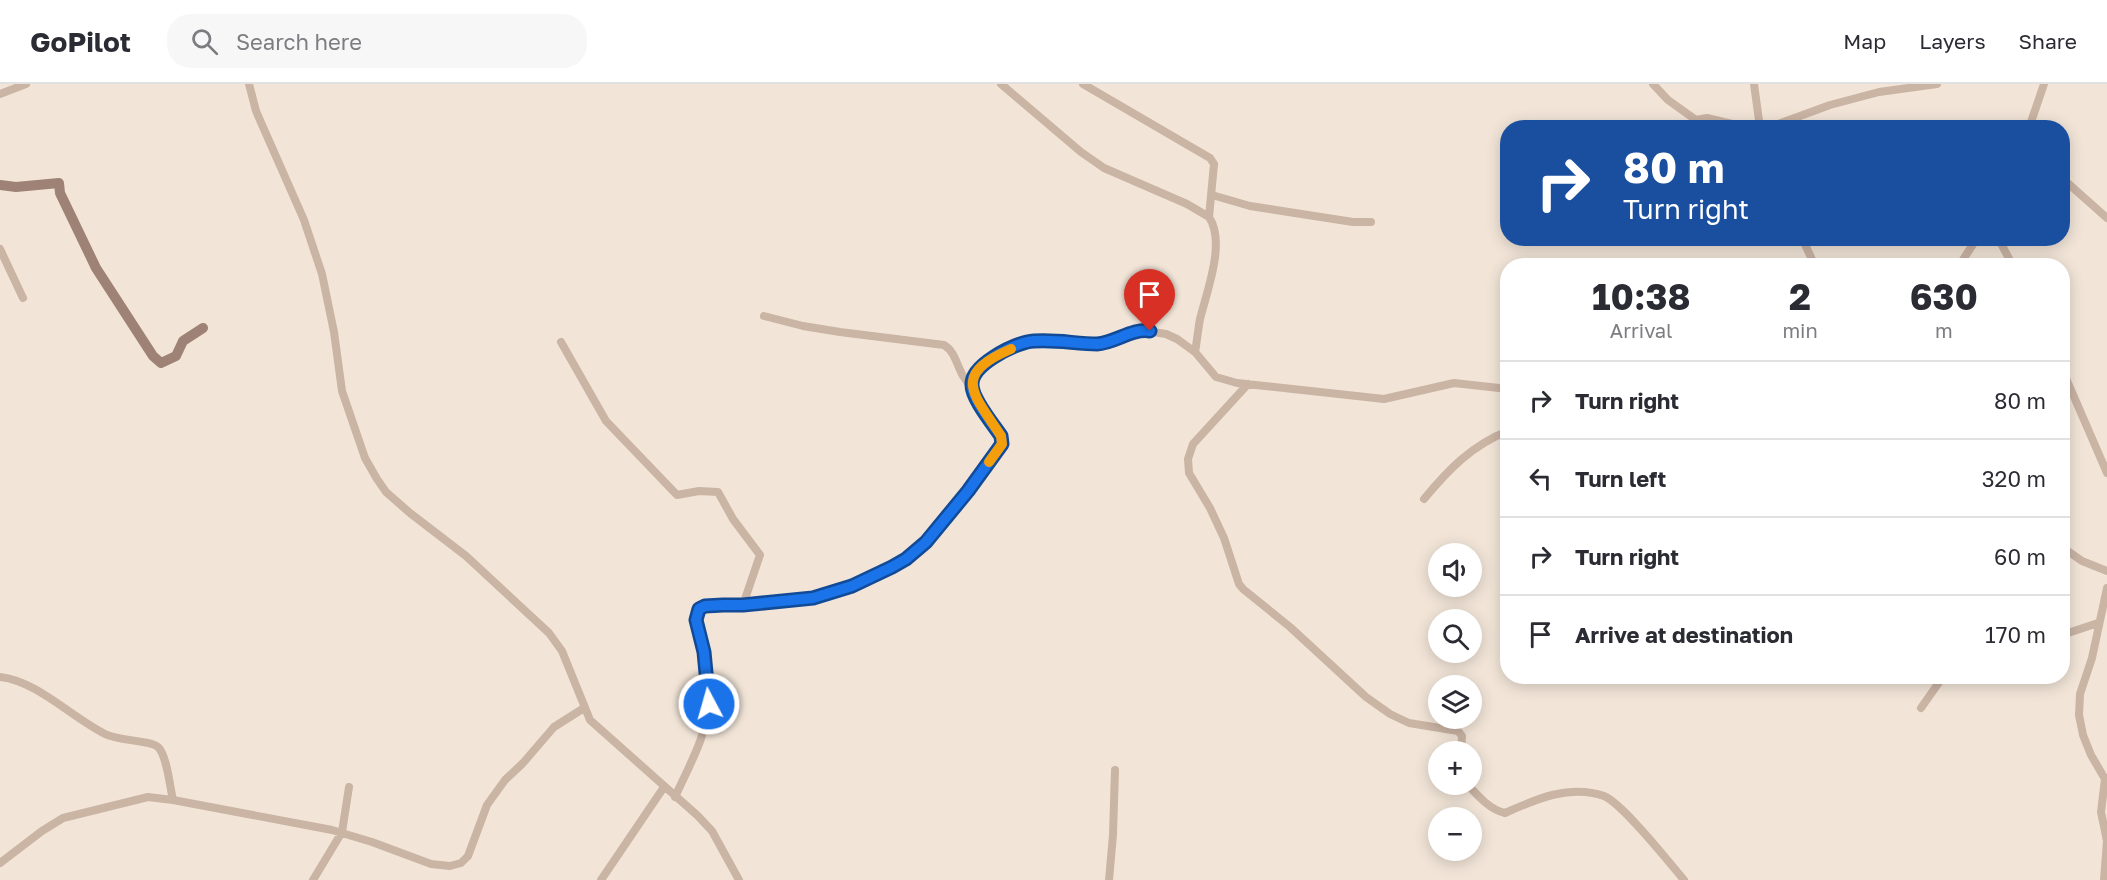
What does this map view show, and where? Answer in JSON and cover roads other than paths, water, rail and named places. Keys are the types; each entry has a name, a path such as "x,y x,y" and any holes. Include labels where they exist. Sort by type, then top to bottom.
{"street":[{"path":"0,94 26,84"},
{"path":"249,84 256,111 303,220 322,274 342,392 364,458 387,492 410,513 466,556 549,633 561,651 590,720 712,831 739,880"},
{"path":"1001,84 1081,152 1104,168 1187,204 1209,217"},
{"path":"1083,84 1210,158 1214,164 1209,217 1216,237 1214,261 1199,322 1195,352"},
{"path":"1653,84 1668,100 1696,120 1707,118 1715,120"},
{"path":"1754,84 1761,120"},
{"path":"1781,120 1879,92 1937,84"},
{"path":"2033,120 2044,84"},
{"path":"0,185 16,187 59,183 60,193 96,268 153,356 161,363 176,356 183,341 203,328"},
{"path":"2070,185 2107,218"},
{"path":"1212,195 1250,206 1353,222 1371,222"},
{"path":"0,249 23,298"},
{"path":"764,316 831,330 944,345 952,351 964,380 972,386"},
{"path":"675,797 705,725 709,704 704,652 696,613 705,606 743,605 813,598 852,586 906,559 926,542 968,491 1002,444 1001,436 974,395 972,378 984,363 1027,342 1100,344 1141,330 1166,334 1178,339 1195,352 1216,377 1237,383 1384,399 1454,382 1500,388"},
{"path":"561,342 606,421 677,495 699,491 718,492 733,519 760,555 743,605"},
{"path":"1248,384 1193,444 1187,466 1191,479 1210,508 1224,538 1239,584 1366,697 1390,714 1409,723 1458,731 1462,736 1462,741"},
{"path":"2070,387 2107,472"},
{"path":"1424,499 1454,465 1475,446 1500,435"},
{"path":"2070,553 2082,561 2107,571"},
{"path":"2104,880 2107,841 2101,812 2105,779 2083,735 2079,715 2080,694 2092,658 2107,588"},
{"path":"2070,632 2098,623"},
{"path":"0,677 13,678 28,686 110,736 156,745 162,753 173,800"},
{"path":"1922,708 1938,684"},
{"path":"0,863 63,818 148,798 173,800 342,832 431,864 450,866 458,864 468,856 487,805 505,780 554,727 584,708"},
{"path":"1109,880 1115,770"},
{"path":"313,880 342,832 349,787"},
{"path":"601,880 664,787"},
{"path":"1477,795 1500,812 1505,813 1561,793 1591,793 1606,797 1623,810 1684,880"}]}
